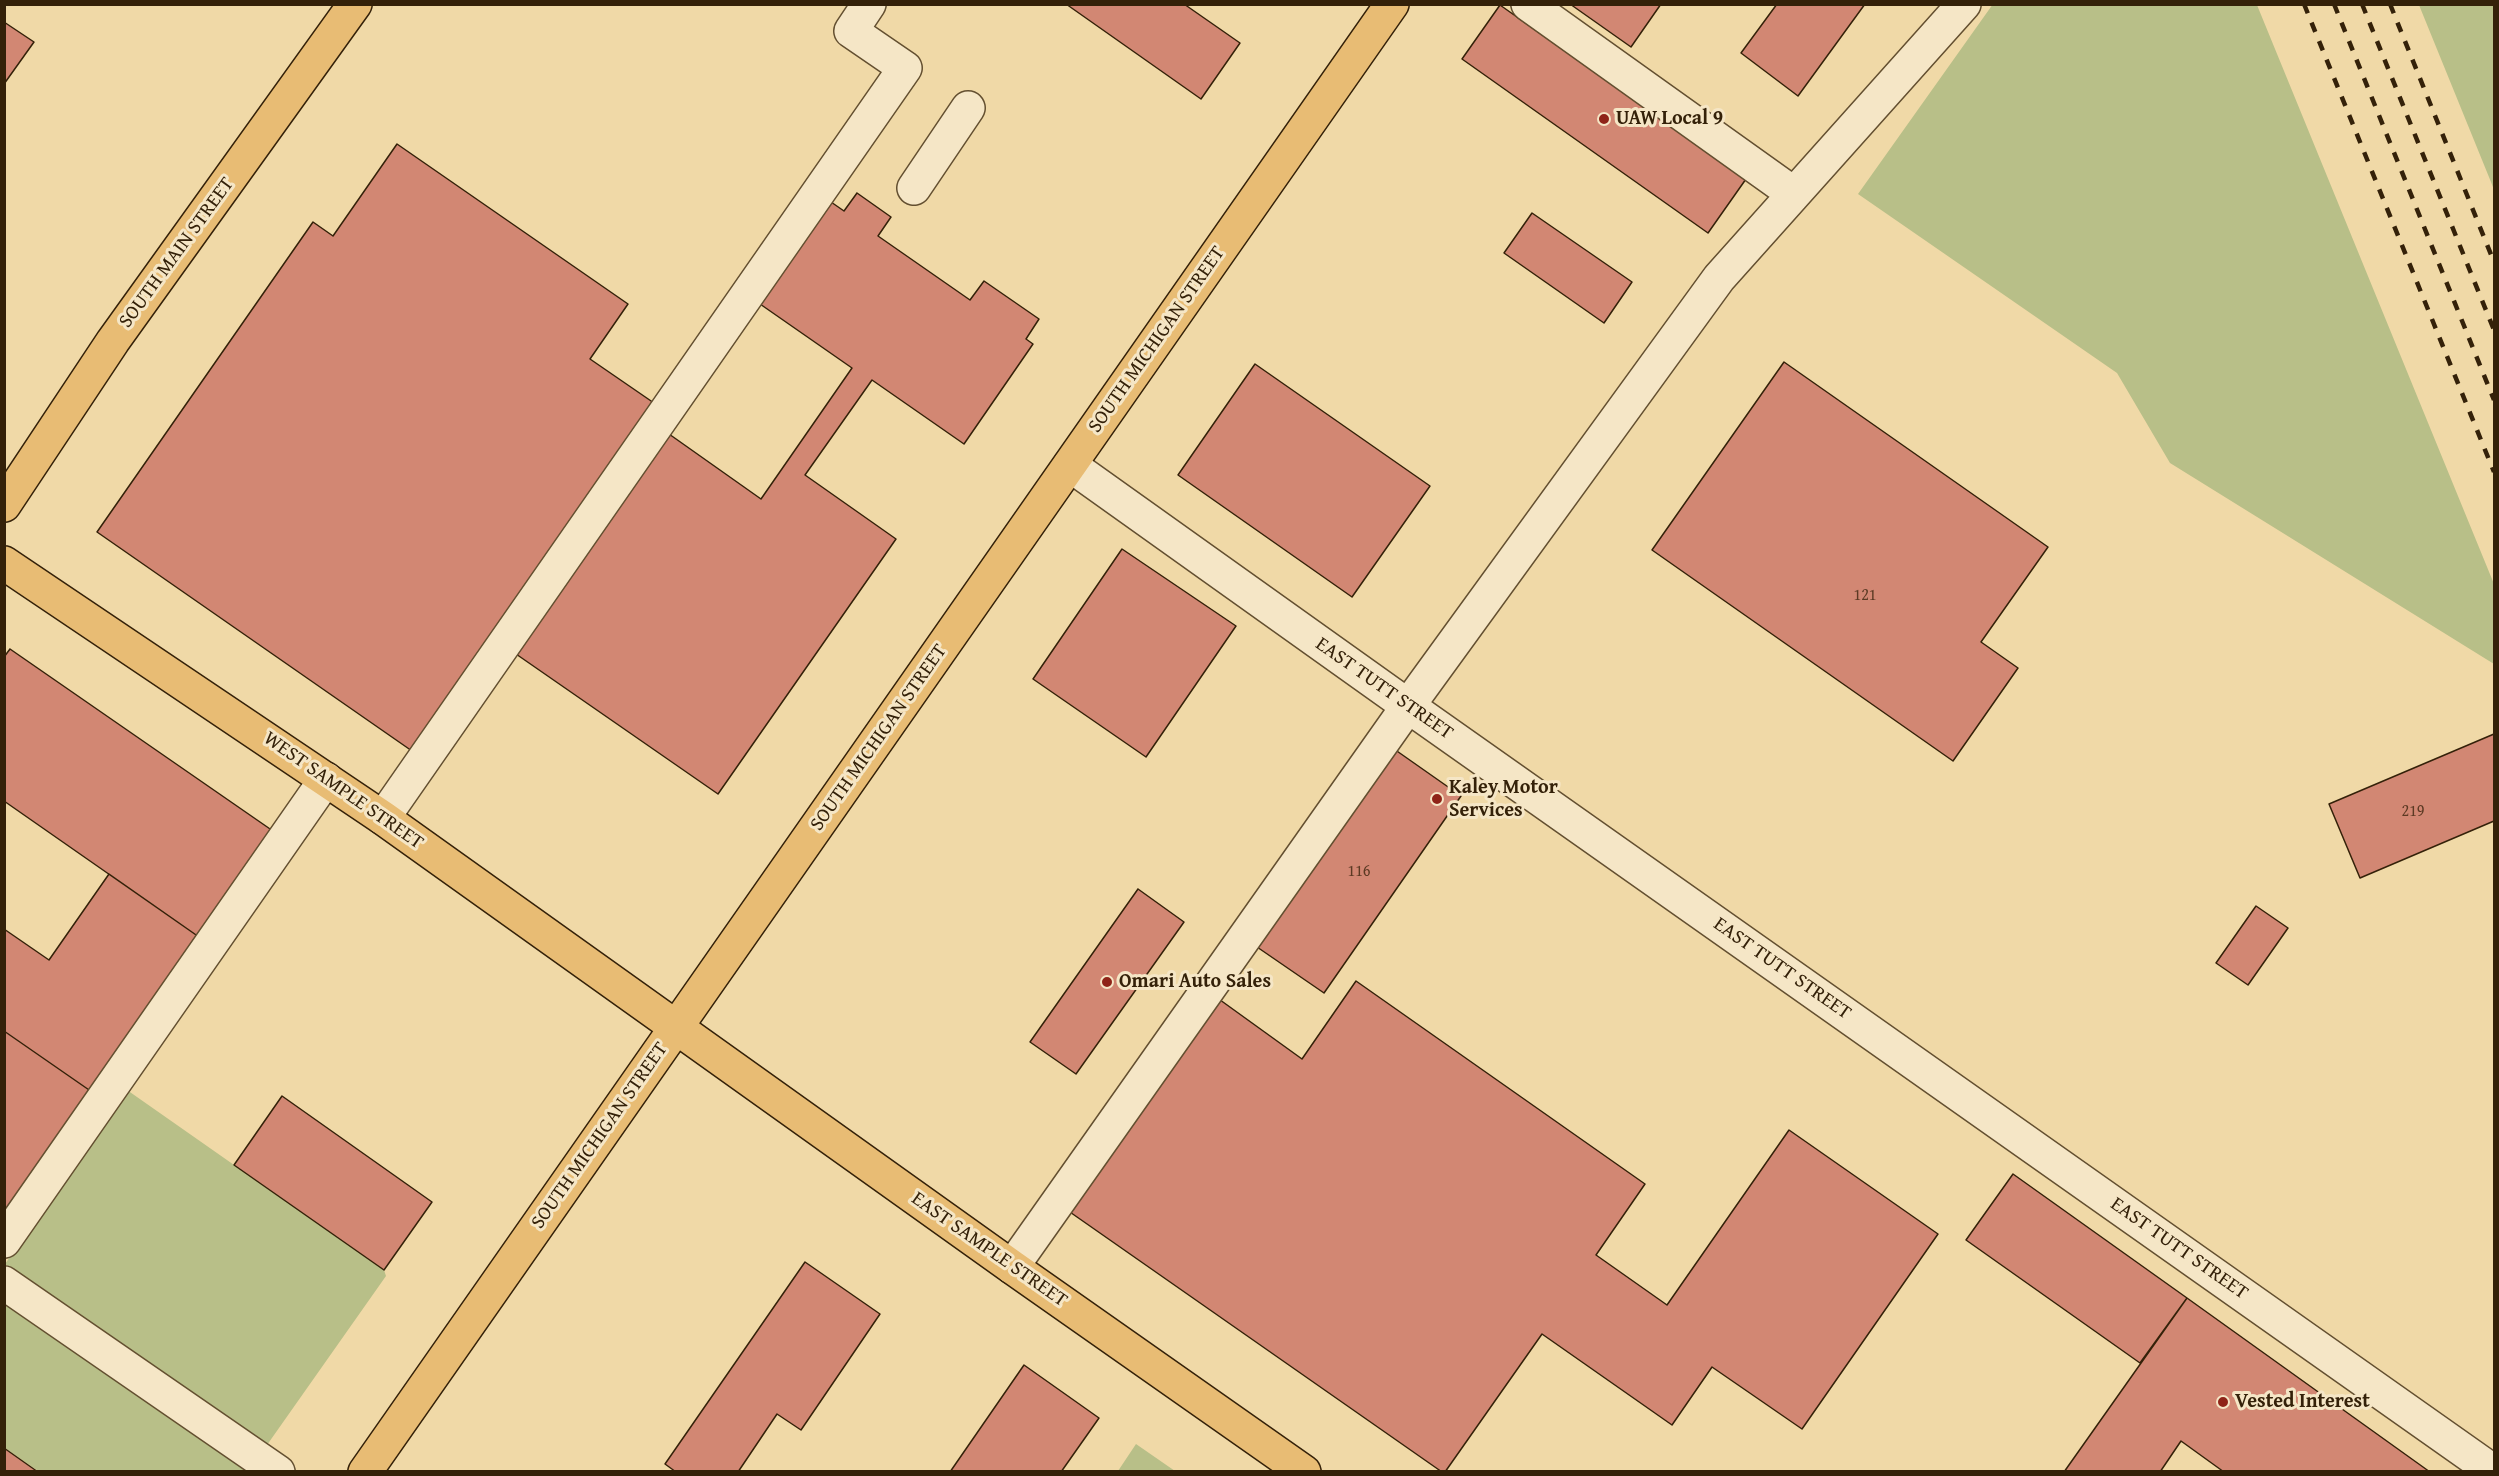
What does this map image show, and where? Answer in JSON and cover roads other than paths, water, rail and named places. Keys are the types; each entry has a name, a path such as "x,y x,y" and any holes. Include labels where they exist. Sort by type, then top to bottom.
{"main road":[{"name":"SOUTH MAIN STREET","path":"4,505 113,341 355,4"},
{"name":"SOUTH MICHIGAN STREET","path":"365,1472 1392,4"},
{"name":"WEST SAMPLE STREET","path":"4,563 383,818 676,1026"},
{"name":"EAST SAMPLE STREET","path":"676,1026 1012,1267 1304,1472"}],"street":[{"path":"383,818 905,68 851,31 869,4"},
{"path":"1528,4 1794,194"},
{"path":"1012,1267 1408,706 1719,278 1964,4"},
{"path":"914,188 968,108"},
{"name":"EAST TUTT STREET","path":"1070,465 2494,1472"},
{"path":"4,1241 326,779"},
{"path":"4,1283 278,1472"}],"railway":[{"path":"2304,4 2494,472"},
{"path":"2334,4 2494,400"},
{"path":"2362,4 2494,330"},
{"path":"2390,4 2494,262"}],"place":[{"name":"UAW Local 9","path":"1604,119"},
{"name":"Kaley Motor Services","path":"1437,799"},
{"name":"Omari Auto Sales","path":"1107,982"},
{"name":"Vested Interest","path":"2223,1402"}]}
